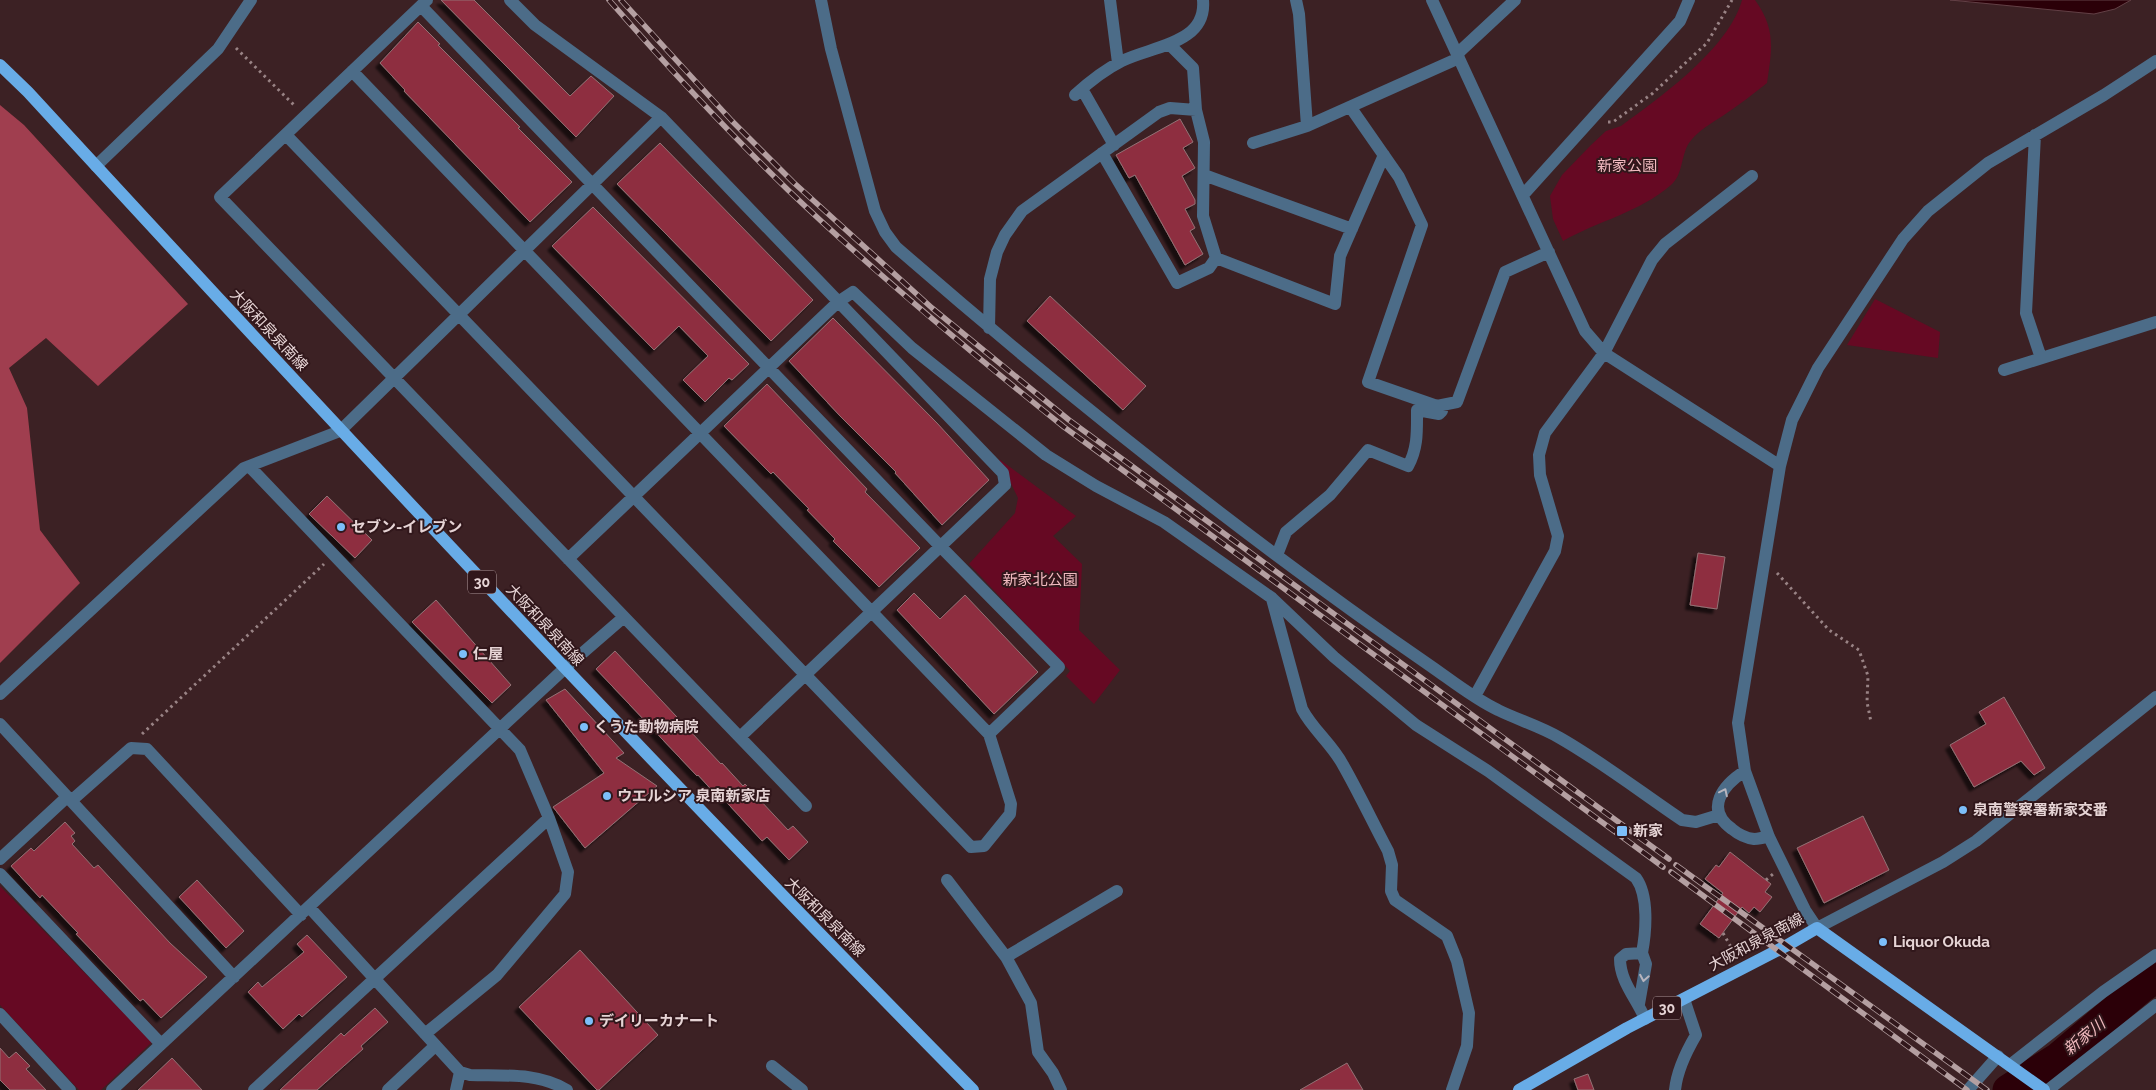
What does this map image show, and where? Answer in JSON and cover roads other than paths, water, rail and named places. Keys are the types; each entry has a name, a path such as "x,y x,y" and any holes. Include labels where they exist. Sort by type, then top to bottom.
{"main road":[{"name":"大阪和泉泉南線","path":"0,65 564,669 786,902 973,1090"},
{"name":"大阪和泉泉南線","path":"1519,1090 1645,1019 1786,946 1816,928 2044,1089"}],"street":[{"path":"96,166 218,49 251,0"},
{"path":"510,0 535,25 661,118 1003,473 1005,485 740,737"},
{"path":"821,0 831,49 875,211 885,232 896,247 989,328 1096,416 1277,555 1424,661 1496,710 1533,724 1561,738 1682,820 1696,822 1719,815"},
{"path":"1110,0 1118,63"},
{"path":"1114,145 1078,92 1099,73 1118,63 1145,51 1186,37 1199,24 1203,0"},
{"path":"1296,0 1307,126"},
{"path":"1432,0 1585,331 1604,353 1780,466"},
{"path":"1253,143 1307,126 1351,108 1458,56 1515,0"},
{"path":"1523,195 1680,21 1689,0"},
{"path":"806,806 220,197 424,3 593,184 940,546 1059,667 989,734"},
{"path":"1169,44 1193,68 1196,110 1204,142 1203,216 1216,258"},
{"path":"2156,61 2136,75 1988,163 1928,211 1903,239 1818,368 1792,420 1780,466 1738,723 1745,771 1769,837 1805,910 1816,928 1943,862 1976,841 2156,697"},
{"path":"286,135 971,847 984,846 1010,814 1011,804 989,734 873,611 352,71"},
{"path":"989,328 990,279 997,252 1005,235 1022,211 1159,112 1170,108 1196,110"},
{"path":"1351,108 1399,177 1422,225 1368,382 1437,406 1457,402 1505,272 1549,252"},
{"path":"0,694 244,468 340,431 661,118"},
{"path":"2035,135 2026,312 2041,358"},
{"path":"1102,153 1177,283 1209,268 1216,258"},
{"path":"1216,258 1335,304 1340,256 1384,156"},
{"path":"1204,175 1352,230"},
{"path":"1475,696 1555,552 1558,536 1540,475 1539,455 1545,433 1604,353 1652,260 1665,244 1752,176"},
{"path":"568,559 838,302 853,292 912,348 1046,455 1096,486 1164,522 1272,598 1334,657 1416,724 1488,771 1636,878 1642,886 1644,896 1645,937 1642,953 1646,964 1639,1004"},
{"path":"2004,370 2156,322"},
{"path":"1277,555 1286,532 1330,495 1368,450 1408,466 1414,454 1418,438 1416,410 1439,414 1449,404"},
{"path":"249,466 520,750 549,818 568,872 565,894 497,975 425,1034"},
{"path":"1272,598 1302,709 1310,723 1323,736 1343,764 1388,851 1392,865 1391,890 1395,900 1447,936 1457,961 1469,1013 1467,1046 1452,1090"},
{"path":"112,1090 564,669 624,616"},
{"path":"0,724 234,977"},
{"path":"0,859 131,748 147,749 374,979 460,1072 470,1075 534,1077 559,1085 567,1090"},
{"path":"1745,771 1728,783 1722,792 1719,803 1719,815 1726,825 1738,834 1753,839 1769,837"},
{"path":"254,1090 549,818"},
{"path":"0,874 161,1044"},
{"path":"947,880 1006,957 1031,1003 1038,1052 1053,1073 1061,1090"},
{"path":"1006,957 1117,891"},
{"path":"1642,953 1626,954 1620,959 1620,966 1632,998 1639,1004 1645,1019"},
{"path":"2013,1067 2103,992 2156,955"},
{"path":"1675,1090 1676,1081 1686,1052 1696,1035 1684,999"},
{"path":"2044,1089 2156,1006"},
{"path":"0,1014 70,1090"},
{"path":"388,1090 435,1046"},
{"path":"1968,1090 1998,1056"},
{"path":"772,1066 802,1090"},
{"path":"456,1090 460,1072"}],"waterway":[{"name":"新家川","path":"2008,1090 2058,1058 2156,977"}],"railway":[{"path":"609,0 697,97 788,190 923,312 993,370 1064,427 1663,867"},
{"path":"621,0 732,121 793,182 932,308 1069,420 1669,859"},
{"path":"1676,865 1987,1090"},
{"path":"1671,872 1967,1090"}],"place":[{"name":"セブン-イレブン","path":"341,527"},
{"name":"仁屋","path":"463,654"},
{"name":"くうた動物病院","path":"584,727"},
{"name":"ウエルシア 泉南新家店","path":"607,796"},
{"name":"泉南警察署新家交番","path":"1963,810"},
{"name":"新家","path":"1622,831"},
{"name":"Liquor Okuda","path":"1883,942"},
{"name":"デイリーカナート","path":"589,1021"}],"park label":[{"name":"新家公園","path":"1627,166"},
{"name":"新家北公園","path":"1040,580"}]}
